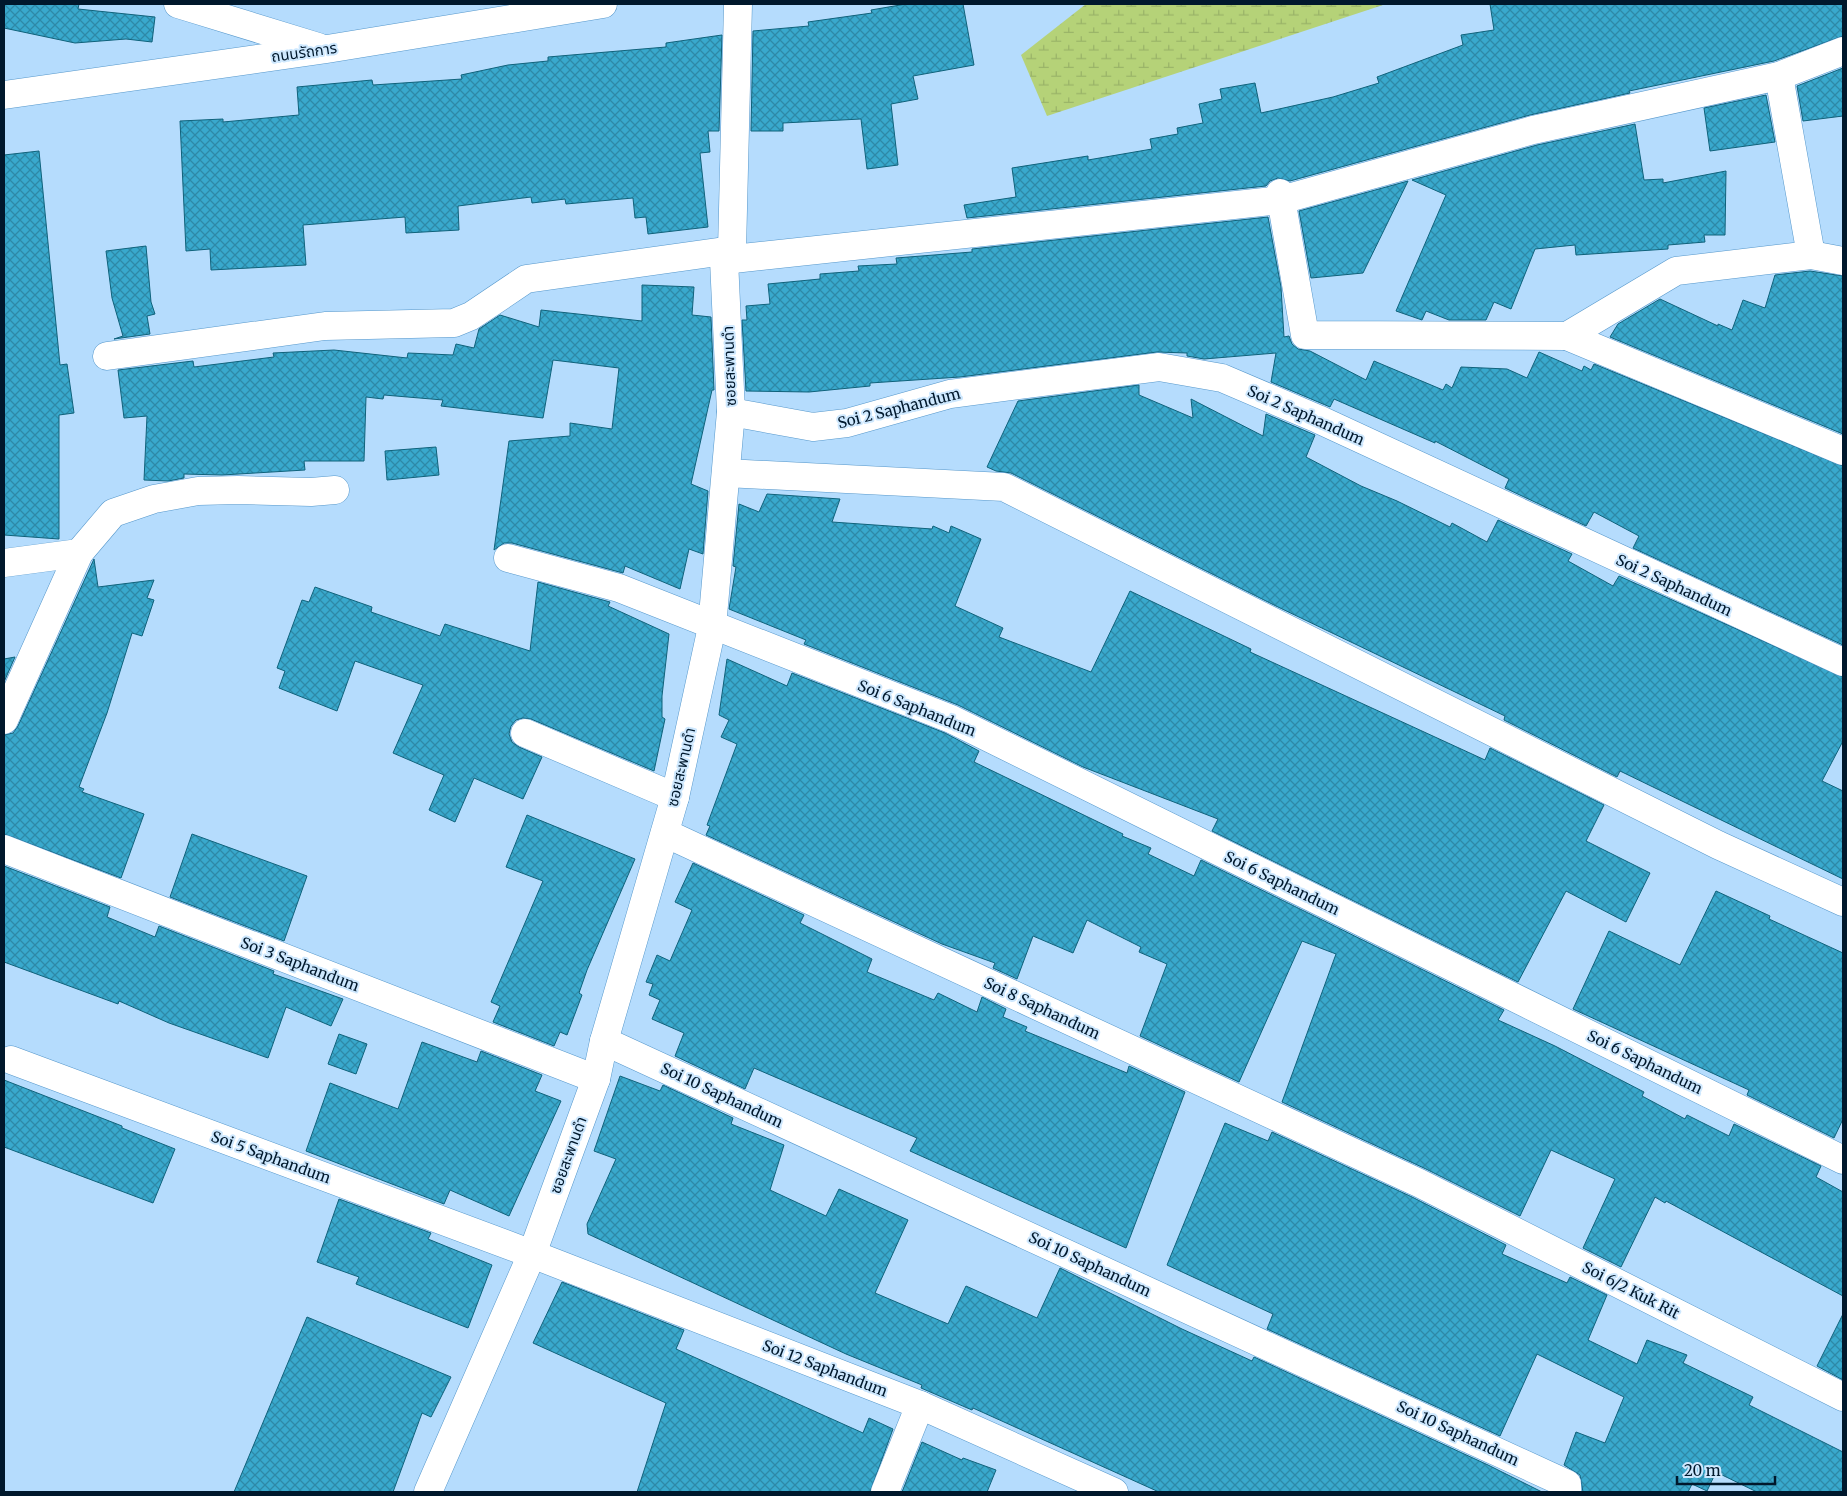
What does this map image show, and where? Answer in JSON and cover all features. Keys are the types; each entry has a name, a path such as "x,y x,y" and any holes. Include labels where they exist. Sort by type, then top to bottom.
{"street":[{"path":"178,4 327,49"},
{"name":"ถนนรัถการ","path":"4,95 327,49 603,4"},
{"name":"ซอยสะพานดำ","path":"428,1492 532,1254 596,1079 604,1042 675,797 712,627 732,412 728,255 738,4"},
{"path":"108,356 325,326 454,323 471,316 526,279 728,255 1280,197 1533,130 1779,76 1843,51"},
{"path":"1779,76 1811,255"},
{"path":"1280,197 1305,335 1567,336 1843,451"},
{"path":"1567,336 1676,271 1811,255 1843,261"},
{"name":"Soi 2 Saphandum","path":"732,412 813,427 847,422 950,394 1158,367 1222,378 1318,419 1843,662"},
{"path":"726,473 1004,487 1718,845 1843,902"},
{"path":"4,720 78,553 113,513 154,498 218,490 311,492 335,490"},
{"path":"4,563 78,553"},
{"name":"Soi 6 Saphandum","path":"508,558 619,588 712,627 950,719 1843,1160"},
{"path":"525,733 675,797"},
{"name":"Soi 8 Saphandum","path":"665,833 1419,1183"},
{"name":"Soi 3 Saphandum","path":"4,849 596,1079"},
{"name":"Soi 10 Saphandum","path":"604,1042 1567,1484 1567,1492"},
{"name":"Soi 5 Saphandum","path":"11,1060 532,1254"},
{"name":"Soi 6/2 Kuk Rit","path":"1419,1183 1843,1397"},
{"name":"Soi 12 Saphandum","path":"532,1254 920,1405 1110,1491"},
{"path":"885,1492 920,1405"}],"green space":[{"path":"1086,4 1386,4 1047,116 1021,55"}],"building":[{"path":"4,4 79,4 78,9 155,17 152,42 126,39 75,43 4,28"},
{"path":"906,4 963,4 974,65 913,76 918,99 891,104 898,165 867,169 861,119 783,123 783,131 751,131 753,31 809,26 808,22 872,13 871,10"},
{"path":"1490,4 1843,4 1843,36 1774,61 1629,91 1630,93 1530,115 1290,181 1278,178 1270,181 1266,186 967,218 964,205 1016,197 1012,168 1088,156 1088,160 1152,149 1150,139 1178,134 1177,128 1203,123 1199,104 1222,99 1220,89 1255,83 1261,113 1333,97 1379,83 1377,77 1463,45 1461,35 1494,30"},
{"path":"722,35 719,131 708,131 710,152 700,153 708,227 648,234 646,217 635,218 633,198 566,204 565,199 532,203 531,197 458,206 459,230 406,233 405,217 303,225 306,265 211,270 210,249 186,251 180,121 223,119 223,122 299,115 297,87 372,80 373,85 462,79 461,75 508,65 548,61 548,57 666,47 666,43"},
{"path":"1843,68 1843,116 1803,121 1797,86"},
{"path":"1766,95 1775,142 1710,151 1704,108"},
{"path":"1635,124 1644,180 1663,179 1663,183 1726,171 1725,235 1704,235 1705,242 1668,245 1668,249 1576,255 1575,245 1535,249 1511,309 1494,302 1486,320 1449,320 1426,311 1422,320 1396,311 1446,195 1412,180 1537,145"},
{"path":"39,151 60,365 67,364 74,413 59,415 59,539 4,535 4,155"},
{"path":"1408,181 1363,273 1311,278 1299,211"},
{"path":"1268,217 1281,287 1284,337 1289,336 1292,344 1298,349 1310,351 1366,380 1374,361 1443,390 1446,384 1452,388 1461,367 1507,369 1527,378 1539,352 1582,371 1584,366 1591,370 1594,364 1843,466 1843,645 1633,548 1639,536 1594,512 1586,526 1505,488 1509,479 1435,441 1435,443 1334,399 1330,407 1271,382 1276,353 1204,359 1187,356 1187,353 1157,352 960,377 870,383 870,386 809,392 746,391 742,320 747,320 746,306 770,304 768,284 820,279 820,274 859,271 858,266 897,264 896,258 972,252 972,249"},
{"path":"146,246 151,302 155,314 147,316 150,334 114,339 123,336 112,298 106,251"},
{"path":"1810,271 1843,276 1843,434 1610,337 1618,324 1660,299 1718,326 1718,324 1732,330 1743,300 1765,308 1775,275"},
{"path":"642,285 694,287 692,315 711,317 714,390 712,390 691,484 708,491 703,554 689,549 680,589 625,566 623,573 512,543 504,543 494,550 509,441 570,436 570,423 612,429 619,368 553,360 543,418 441,406 443,400 384,395 383,399 366,397 364,461 304,461 305,470 222,475 184,474 184,478 168,481 144,480 147,416 124,418 118,370 193,361 194,367 274,357 273,353 334,350 407,358 408,353 453,355 456,344 474,348 479,329 500,315 539,327 541,310 642,321"},
{"path":"1139,385 1139,395 1193,418 1191,399 1263,436 1266,414 1315,435 1306,457 1361,486 1450,527 1452,523 1487,542 1498,520 1572,554 1568,561 1613,586 1619,576 1843,677 1843,741 1822,781 1843,791 1843,879 1620,771 1617,777 1504,720 1505,716 1276,606 1011,473 996,471 987,467 1018,401"},
{"path":"436,447 439,475 387,480 385,451"},
{"path":"767,494 840,499 832,522 932,529 933,526 949,533 951,526 981,539 955,606 1003,628 999,637 1091,672 1130,591 1251,649 1250,652 1485,760 1490,748 1604,805 1586,841 1650,873 1626,922 1566,891 1518,982 1212,831 1218,819 1083,767 958,705 804,644 806,640 729,609 736,567 733,566 739,504 759,512"},
{"path":"94,559 98,587 154,580 147,598 154,600 142,636 132,633 107,713 79,787 84,789 82,792 144,814 121,878 4,834 4,735 13,733 18,726"},
{"path":"538,582 610,602 608,606 669,634 662,696 662,717 665,719 654,771 531,719 523,718 516,720 511,726 509,734 512,742 542,757 523,799 474,778 455,822 429,810 444,775 393,753 423,685 355,661 337,711 279,688 285,671 277,668 302,600 309,602 315,587 372,607 371,612 440,636 445,624 530,651"},
{"path":"15,657 4,682 4,659"},
{"path":"727,659 787,686 792,673 945,733 979,751 974,762 1123,834 1122,836 1151,848 1148,854 1194,876 1201,860 1504,1010 1498,1020 1555,1046 1644,1092 1642,1096 1685,1119 1687,1115 1729,1136 1734,1124 1821,1166 1816,1177 1843,1192 1843,1296 1666,1201 1665,1203 1655,1197 1621,1267 1583,1248 1615,1179 1551,1150 1520,1216 1426,1169 1282,1102 1336,954 1302,941 1239,1082 1140,1036 1167,964 1139,952 1141,947 1087,920 1073,953 1033,936 1017,979 993,968 995,963 942,944 706,835 710,826 707,825 737,744 721,737 729,720 719,715"},
{"path":"527,815 635,859 587,970 579,993 582,995 567,1035 560,1032 554,1046 493,1022 500,1006 491,1002 543,881 506,867"},
{"path":"192,834 307,876 284,941 170,897"},
{"path":"693,863 804,915 800,923 872,959 867,972 934,1000 938,993 977,1012 982,997 1006,1009 1003,1017 1027,1027 1025,1031 1127,1073 1129,1066 1185,1092 1126,1248 910,1151 917,1138 754,1068 745,1089 675,1056 684,1033 652,1019 660,1000 649,995 653,984 646,982 657,955 670,961 692,910 675,902"},
{"path":"4,866 110,907 107,917 155,937 159,926 274,971 273,974 343,999 331,1026 286,1007 268,1058 169,1023 119,1001 118,1004 4,962"},
{"path":"1716,891 1770,916 1769,919 1843,953 1843,1119 1834,1138 1747,1095 1749,1090 1573,1009 1609,931 1680,965"},
{"path":"339,1034 367,1044 356,1074 328,1064"},
{"path":"422,1042 477,1062 481,1051 542,1075 535,1091 561,1101 509,1216 450,1190 444,1204 306,1151 330,1083 398,1109"},
{"path":"620,1076 660,1091 663,1085 733,1118 731,1124 784,1145 770,1190 826,1216 839,1189 908,1220 875,1293 948,1324 966,1286 1037,1318 1060,1268 1182,1329 1252,1361 1254,1357 1488,1465 1542,1492 1159,1492 973,1408 972,1410 921,1388 922,1385 846,1354 588,1234 587,1224 616,1159 594,1151"},
{"path":"4,1080 175,1149 153,1203 4,1147"},
{"path":"1225,1123 1268,1141 1272,1132 1412,1197 1506,1245 1502,1254 1567,1283 1570,1277 1607,1295 1588,1340 1637,1364 1647,1340 1687,1355 1683,1363 1753,1397 1749,1405 1843,1452 1843,1492 1757,1492 1716,1472 1707,1491 1692,1484 1688,1492 1583,1492 1580,1475 1564,1465 1576,1432 1605,1443 1624,1397 1537,1354 1500,1436 1267,1329 1273,1314 1167,1265"},
{"path":"339,1199 431,1233 428,1239 492,1265 468,1328 356,1284 359,1277 317,1262"},
{"path":"562,1282 684,1330 676,1349 863,1433 869,1418 893,1429 870,1492 637,1492 666,1403 533,1343"},
{"path":"1843,1314 1843,1380 1817,1366"},
{"path":"307,1317 451,1377 431,1417 422,1413 393,1492 234,1492"},
{"path":"922,1442 962,1460 963,1458 996,1470 987,1492 902,1492"}]}
